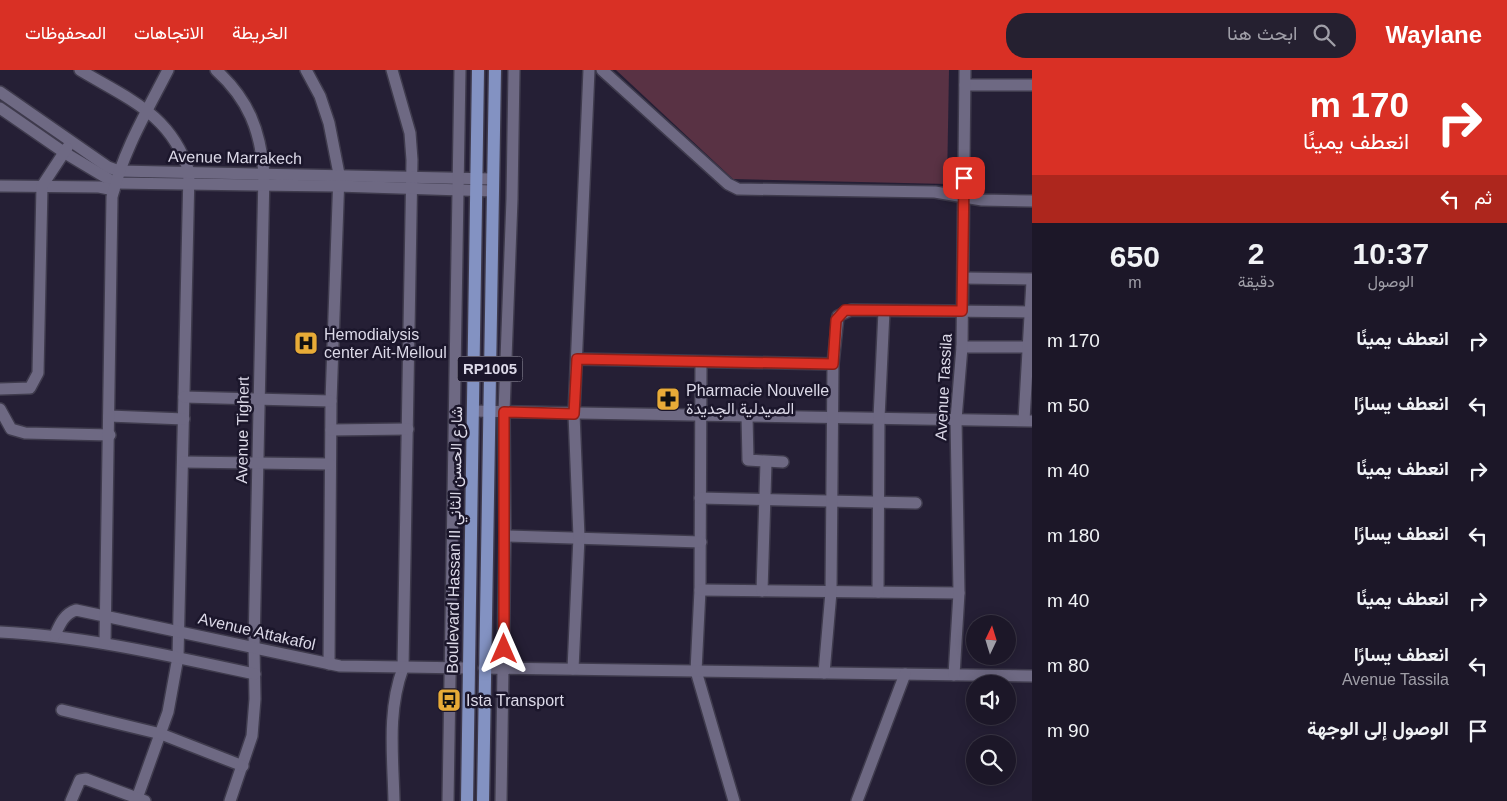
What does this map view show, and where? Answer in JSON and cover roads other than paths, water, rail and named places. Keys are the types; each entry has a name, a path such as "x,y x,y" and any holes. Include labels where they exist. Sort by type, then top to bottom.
{"main road":[{"name":"Boulevard Hassan II شارع الحسن الثاني","path":"467,801 478,70"},
{"name":"Boulevard Hassan II شارع الحسن الثاني","path":"483,801 495,70"},
{"path":"468,668 484,668"}],"street":[{"path":"71,801 80,780 86,779 139,800 168,712 178,657 180,631 189,178 177,142 166,127 147,111 80,70"},
{"path":"105,643 110,435 110,226 115,186 119,171 168,70"},
{"name":"Avenue Tighert","path":"216,70 232,84 252,116 261,143 264,173 254,646 256,699 252,736 230,801"},
{"path":"306,70 320,96 329,123 338,180 331,401 329,664"},
{"path":"392,70 410,133 412,182 403,668 395,689 392,712 394,801"},
{"path":"448,801 460,70"},
{"path":"501,801 504,668 504,412 512,199 514,70"},
{"path":"573,669 579,537 574,414 589,70"},
{"path":"602,70 728,184 738,189 935,192 982,200 1032,200"},
{"name":"Avenue Tassila","path":"954,675 959,593 956,420 962,347 965,70"},
{"path":"965,85 1032,85"},
{"name":"Avenue Marrakech","path":"2,97 108,167 119,171 264,186 338,180"},
{"name":"Avenue Marrakech","path":"0,108 115,186 189,178 264,173 338,180 493,185"},
{"path":"0,389 30,388 38,373 42,186 71,142"},
{"path":"0,186 115,186"},
{"path":"473,412 1028,420 1032,280 963,278"},
{"path":"824,673 831,592 833,364 838,316 845,310 1031,312"},
{"path":"878,592 879,418 884,311"},
{"path":"962,347 1030,347"},
{"path":"577,359 833,364"},
{"path":"700,362 701,542 696,671 734,801"},
{"path":"184,397 331,401"},
{"path":"0,409 11,429 25,433"},
{"path":"109,416 184,419"},
{"path":"747,416 747,459 783,462"},
{"path":"331,430 408,430"},
{"path":"0,432 110,435"},
{"path":"183,462 330,464"},
{"path":"762,591 763,498 766,462"},
{"path":"700,498 916,503"},
{"path":"505,536 701,542"},
{"path":"700,590 959,593"},
{"name":"Avenue Attakafol","path":"56,635 62,620 69,612 76,610 254,646 329,664 403,668 468,668"},
{"path":"0,632 56,635 105,643 255,674"},
{"path":"484,668 1032,676"},
{"path":"858,801 905,674"},
{"path":"62,710 161,734 242,766"}],"place":[{"name":"Hemodialysis center Ait-Melloul","path":"306,343"},
{"name":"Pharmacie Nouvelle الصيدلية الجديدة","path":"668,399"},
{"name":"Ista Transport","path":"449,700"}]}
